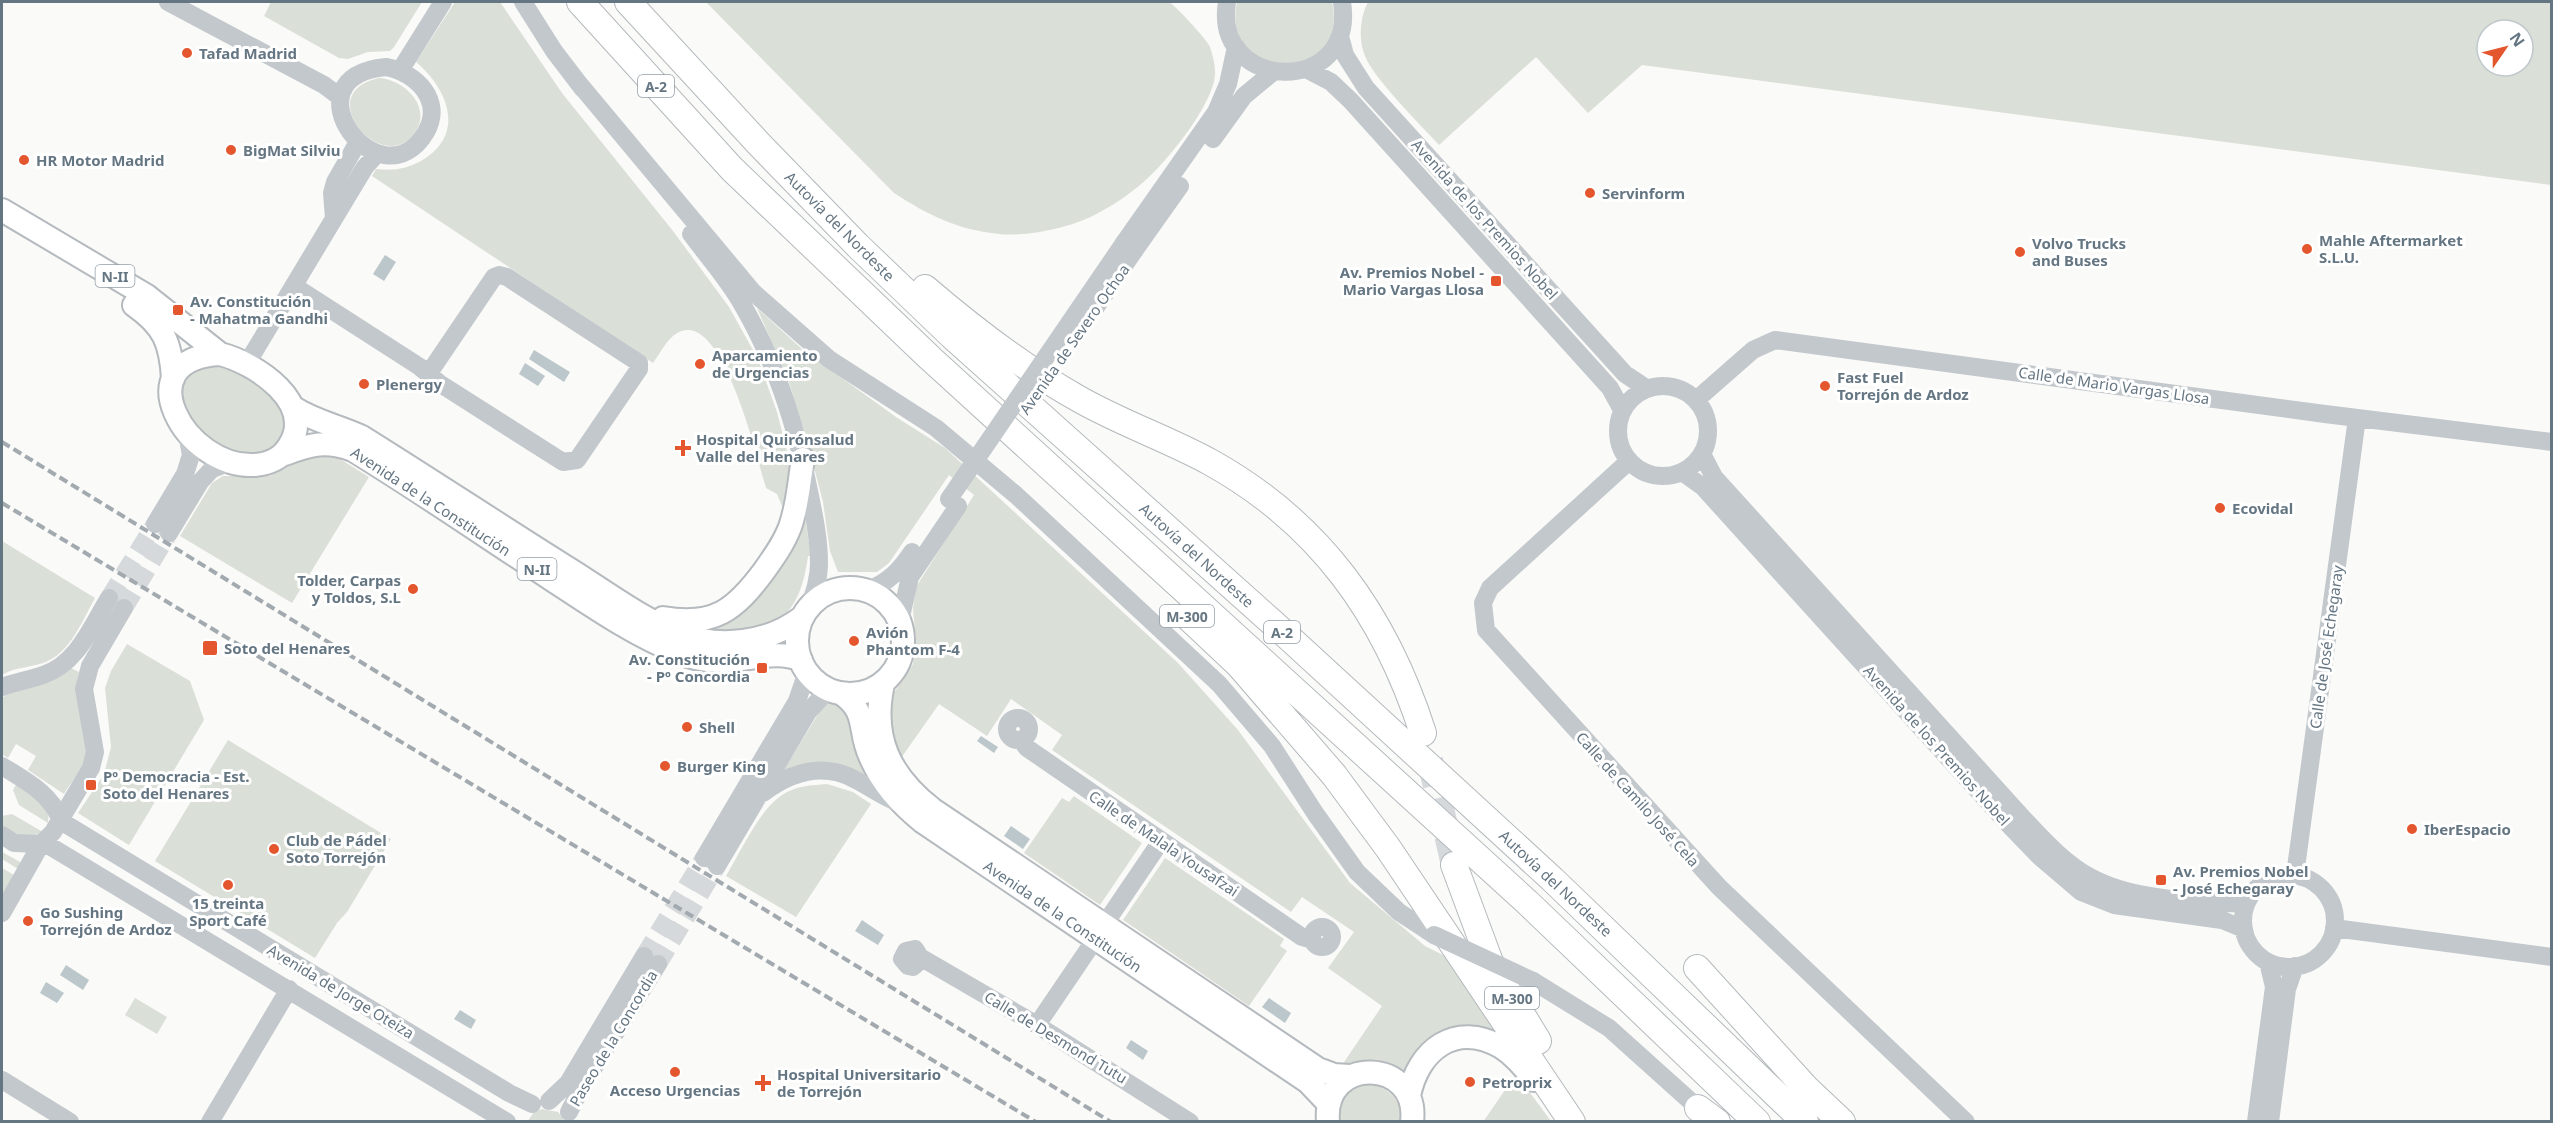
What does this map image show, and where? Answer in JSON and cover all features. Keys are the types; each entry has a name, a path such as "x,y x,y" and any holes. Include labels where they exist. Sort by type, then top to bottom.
{"highway":[{"name":"A-2","path":"580,2 732,169 930,358 1528,903 1757,1122"},
{"name":"Autovía del Nordeste","path":"628,2 759,144 858,246 952,336 1274,624 1534,863 1805,1122"},
{"path":"759,144 964,322 1026,368 1081,400 1209,461 1254,488 1299,525 1334,562 1365,605 1390,649 1409,690 1423,733"},
{"name":"M-300","path":"732,169 809,261 1239,664 1334,775 1388,848 1572,1122"},
{"name":"M-300","path":"1454,865 1490,962 1591,1122"},
{"path":"1697,968 1806,1088 1842,1122"}],"main road":[{"name":"N-II","path":"2,210 147,296 220,354 246,364 279,388 294,408"},
{"name":"N-II","path":"2,226 64,261 145,313 158,324 165,336 172,364 173,379 169,394 174,414 187,434 208,452 230,462 253,465 269,463 285,454"},
{"path":"173,379 191,360 206,355 220,354"},
{"path":"285,454 294,439 297,421 294,408"},
{"name":"Avenida de la Constitución","path":"294,408 320,423 347,430 362,437 635,609 681,635 727,642 753,640 777,633 805,613"},
{"name":"Avenida de la Constitución","path":"285,454 307,445 321,443 337,444 353,450 598,609 646,638 676,652 700,659 727,661 788,654 804,666"},
{"path":"635,609 659,617 692,621 725,612 739,602 780,549 790,526 798,497 803,459"},
{"name":"N-II","path":"805,613 820,598 836,590 851,588 868,590"},
{"path":"835,692 855,695 866,693 883,684 897,668 903,653 904,636 900,621 889,605 868,590"},
{"path":"804,666 797,634 805,613"},
{"name":"N-II","path":"804,666 817,683 835,692"},
{"name":"Avenida de la Constitución","path":"883,684 879,731 894,767 911,792 1308,1082 1328,1112"},
{"name":"Avenida de la Constitución","path":"835,692 852,701 860,711 869,755 880,777 900,803 923,822 1318,1069 1334,1075 1349,1076 1366,1071 1383,1073 1398,1082 1409,1096"},
{"path":"1412,1122 1413,1112 1409,1096 1415,1072 1427,1054 1449,1040 1475,1038 1501,1047 1523,1066 1567,1122"},
{"path":"1328,1112 1333,1092 1349,1076"}],"street":[{"path":"168,2 324,85 340,97"},
{"path":"189,2 330,75 350,80"},
{"path":"401,69 443,2"},
{"path":"523,2 554,51 741,301 770,355 786,398 803,459 817,532 819,565 816,586 805,613"},
{"path":"1227,2 1228,30 1236,47 1252,63 1273,72 1290,73 1306,69 1326,56 1340,36 1343,24 1342,2"},
{"name":"Avenida de los Premios Nobel","path":"1340,36 1345,55 1366,88 1625,374 1646,388"},
{"name":"Avenida de Severo Ochoa","path":"868,590 884,584 900,571 954,502 1129,247 1216,112 1228,84 1236,47"},
{"path":"386,67 401,69 418,82 428,96 432,107 431,124 416,146 395,156 377,154 358,142 343,121 340,97 350,80 372,68 386,67"},
{"name":"Avenida de los Premios Nobel","path":"1306,69 1331,82 1359,110 1610,388 1622,410"},
{"name":"Avenida de Severo Ochoa","path":"1129,247 1244,96 1273,72"},
{"path":"576,80 761,300 830,358 936,428 1016,495 1219,684 1272,746 1315,813 1357,872 1399,912 1434,935 1533,981 1608,1028 1709,1117"},
{"path":"334,218 332,193 335,182 358,142"},
{"path":"246,364 365,167 377,154"},
{"path":"294,286 563,462 571,463 584,450 639,369 639,363 499,274 494,277 429,373"},
{"name":"Calle de Mario Vargas Llosa","path":"1696,400 1753,350 1775,340 2552,442"},
{"path":"1660,385 1673,386 1686,391 1696,400 1704,412 1708,426 1707,441 1694,465 1668,476 1654,475 1640,470 1629,461 1618,437 1618,423 1622,410 1632,397 1646,388 1660,385"},
{"name":"Calle de José Echegaray","path":"2295,875 2357,418"},
{"path":"187,434 191,455 162,529 212,469 230,462"},
{"name":"Avenida de los Premios Nobel","path":"1702,454 1714,477 2022,817 2070,866 2118,890 2141,895 2225,905 2247,902"},
{"name":"Calle de Camilo José Cela","path":"1629,461 1490,588 1483,603 1486,630 1719,887 1966,1122"},
{"name":"Avenida de los Premios Nobel","path":"1682,472 1703,487 2010,826 2061,876 2081,892 2114,904 2223,920 2244,928"},
{"name":"Avenida de Severo Ochoa","path":"900,621 910,577 954,502"},
{"path":"2,687 19,680 42,676 72,658 117,603 90,666 84,689 95,752 85,780 53,832 42,843 2,913"},
{"path":"804,666 797,701 711,862 759,795 808,712 835,692"},
{"name":"Calle de Malala Yousafzai","path":"1021,740 1027,748 1161,841 1302,937 1312,940"},
{"path":"2,766 42,792 55,805 60,819"},
{"path":"759,795 790,776 801,772 825,770 852,777 887,799 900,803"},
{"name":"Avenida de Jorge Oteiza","path":"60,819 509,1094 541,1103 560,1104 571,1117"},
{"path":"2,835 14,843 42,843"},
{"path":"1037,1025 1161,841"},
{"name":"Avenida de Jorge Oteiza","path":"42,843 289,989 507,1122"},
{"path":"2295,875 2308,879 2321,888 2330,900 2334,913 2334,928 2323,952 2311,961 2295,966 2283,966 2268,962 2254,950 2244,928 2243,916 2247,902 2256,888 2280,876 2295,875"},
{"path":"2334,928 2552,957"},
{"name":"Calle de Desmond Tutu","path":"920,957 1037,1025 1190,1122"},
{"name":"Paseo de la Concordia","path":"518,1122 526,1109 541,1103 568,1083 651,960 580,1090 571,1117"},
{"path":"2256,1122 2274,987 2268,962"},
{"path":"210,1122 289,989 285,974 295,963"},
{"path":"2270,1122 2287,989 2295,966"},
{"path":"289,989 308,985 314,975"},
{"path":"2,1080 70,1122"}],"shaded area":[{"path":"271,2 422,2 390,51 368,52 348,59 339,58 264,16"},
{"path":"455,2 500,2 562,93 673,231 729,307 758,359 777,412 792,481 789,508 782,506 777,494 766,488 748,425 728,373 716,351 703,336 689,330 677,333 653,363 372,176 376,169 399,169 421,161 435,150 444,138 448,126 448,112 444,99 428,73 416,62"},
{"path":"706,2 1169,2 1209,45 1215,68 1214,83 1200,113 1168,157 1137,188 1119,201 1090,217 1051,230 1011,235 984,232 944,220 894,193"},
{"path":"1237,2 1332,2 1333,29 1323,49 1306,60 1285,64 1264,59 1247,48 1237,28"},
{"path":"1368,2 2551,2 2551,185 1642,65 1588,113 1536,57 1439,145 1387,89 1370,66 1363,50 1362,21"},
{"path":"380,78 401,85 416,100 420,109 417,128 410,138 396,145 381,144 368,137 357,125 351,111 351,98 360,86"},
{"path":"385,255 396,262 384,281 373,274"},
{"path":"757,308 803,350 896,417 945,448 1178,663 1238,730 1350,883 1425,946 1449,958 1508,1042 1474,1031 1407,1078 1340,1068 1382,1006 1328,968 1354,932 1302,897 1291,912 1052,750 1062,735 1011,699 987,736 939,704 899,761 889,736 891,697 913,664 916,642 913,609 916,587 974,495 949,475 889,563 877,572 838,572 830,551 823,502 789,382"},
{"path":"534,350 570,372 564,382 529,359"},
{"path":"525,363 545,376 538,386 519,374"},
{"path":"224,365 266,389 284,413 286,423 283,433 273,447 266,452 250,456 232,452 205,437 194,426 180,401 185,381 192,372 197,369"},
{"path":"314,452 335,456 369,477 292,603 180,536 212,483 223,476 270,476"},
{"path":"804,512 811,556 808,556 796,600 786,614 758,629 695,630 704,627"},
{"path":"2,541 95,598 74,636 61,652 43,663 12,670 2,675"},
{"path":"127,644 190,681 204,720 129,845 78,813 104,774 111,747 105,688 111,671"},
{"path":"71,668 79,672 77,683 79,704 87,746 85,761 64,794 28,770 36,756 16,744 8,758 2,754 2,698 12,691"},
{"path":"829,702 844,706 874,783 782,773 820,711"},
{"path":"981,736 998,747 994,753 977,741"},
{"name":"Club de Pádel Soto Torrejón","path":"228,740 391,839 347,912 337,923 315,958 155,861"},
{"path":"17,783 38,796 49,812 48,823 19,805 13,790"},
{"path":"827,784 853,792 871,804 796,917 726,876 758,821 774,802 792,790"},
{"path":"1074,796 1142,843 1100,905 1024,853 1062,798 1069,802"},
{"path":"12,814 43,832 26,839 2,829 2,816"},
{"path":"1011,826 1030,839 1023,849 1004,836"},
{"path":"2,852 22,863 18,869 2,859"},
{"path":"1165,858 1284,939 1280,946 1287,951 1249,1006 1123,920"},
{"path":"2,868 14,875 2,896"},
{"path":"862,920 884,935 878,945 855,931"},
{"path":"66,965 89,980 83,990 60,975"},
{"path":"46,982 64,993 57,1003 40,993"},
{"path":"135,998 167,1017 157,1034 125,1015"},
{"path":"1269,998 1291,1013 1285,1023 1262,1007"},
{"path":"460,1010 476,1020 471,1029 454,1019"},
{"path":"1131,1040 1148,1051 1143,1060 1126,1048"},
{"path":"1516,1074 1551,1121 1483,1122"},
{"path":"1361,1084 1377,1086 1390,1093 1398,1105 1400,1122 1339,1121 1343,1099 1346,1094"},
{"path":"542,1109 558,1112 565,1121 527,1122 534,1112"}],"tunnel":[{"path":"109,598 155,524"},
{"path":"124,608 169,533"},
{"path":"1430,760 1454,865"},
{"path":"644,956 704,858"},
{"path":"658,964 717,866"}],"railway":[{"path":"2,442 1111,1122"},
{"path":"2,503 1036,1122"}],"place":[{"name":"Tafad Madrid","path":"187,53"},
{"name":"BigMat Silviu","path":"231,150"},
{"name":"HR Motor Madrid","path":"24,160"},
{"name":"Servinform","path":"1590,193"},
{"name":"Mahle Aftermarket S.L.U.","path":"2307,249"},
{"name":"Volvo Trucks and Buses","path":"2020,252"},
{"name":"Av. Premios Nobel - Mario Vargas Llosa","path":"1496,281"},
{"name":"Av. Constitución - Mahatma Gandhi","path":"178,310"},
{"name":"Aparcamiento de Urgencias","path":"700,364"},
{"name":"Plenergy","path":"364,384"},
{"name":"Fast Fuel Torrejón de Ardoz","path":"1825,386"},
{"name":"Hospital Quirónsalud Valle del Henares","path":"683,448"},
{"name":"Ecovidal","path":"2220,508"},
{"name":"Tolder, Carpas y Toldos, S.L","path":"413,589"},
{"name":"Avión Phantom F-4","path":"854,641"},
{"name":"Soto del Henares","path":"210,648"},
{"name":"Av. Constitución - Pº Concordia","path":"762,668"},
{"name":"Shell","path":"687,727"},
{"name":"Burger King","path":"665,766"},
{"name":"Pº Democracia - Est. Soto del Henares","path":"91,785"},
{"name":"IberEspacio","path":"2412,829"},
{"name":"Club de Pádel Soto Torrejón","path":"274,849"},
{"name":"Av. Premios Nobel - José Echegaray","path":"2161,880"},
{"name":"15 treinta Sport Café","path":"228,885"},
{"name":"Go Sushing Torrejón de Ardoz","path":"28,921"},
{"name":"Acceso Urgencias","path":"675,1072"},
{"name":"Petroprix","path":"1470,1082"},
{"name":"Hospital Universitario de Torrejón","path":"763,1083"}]}
